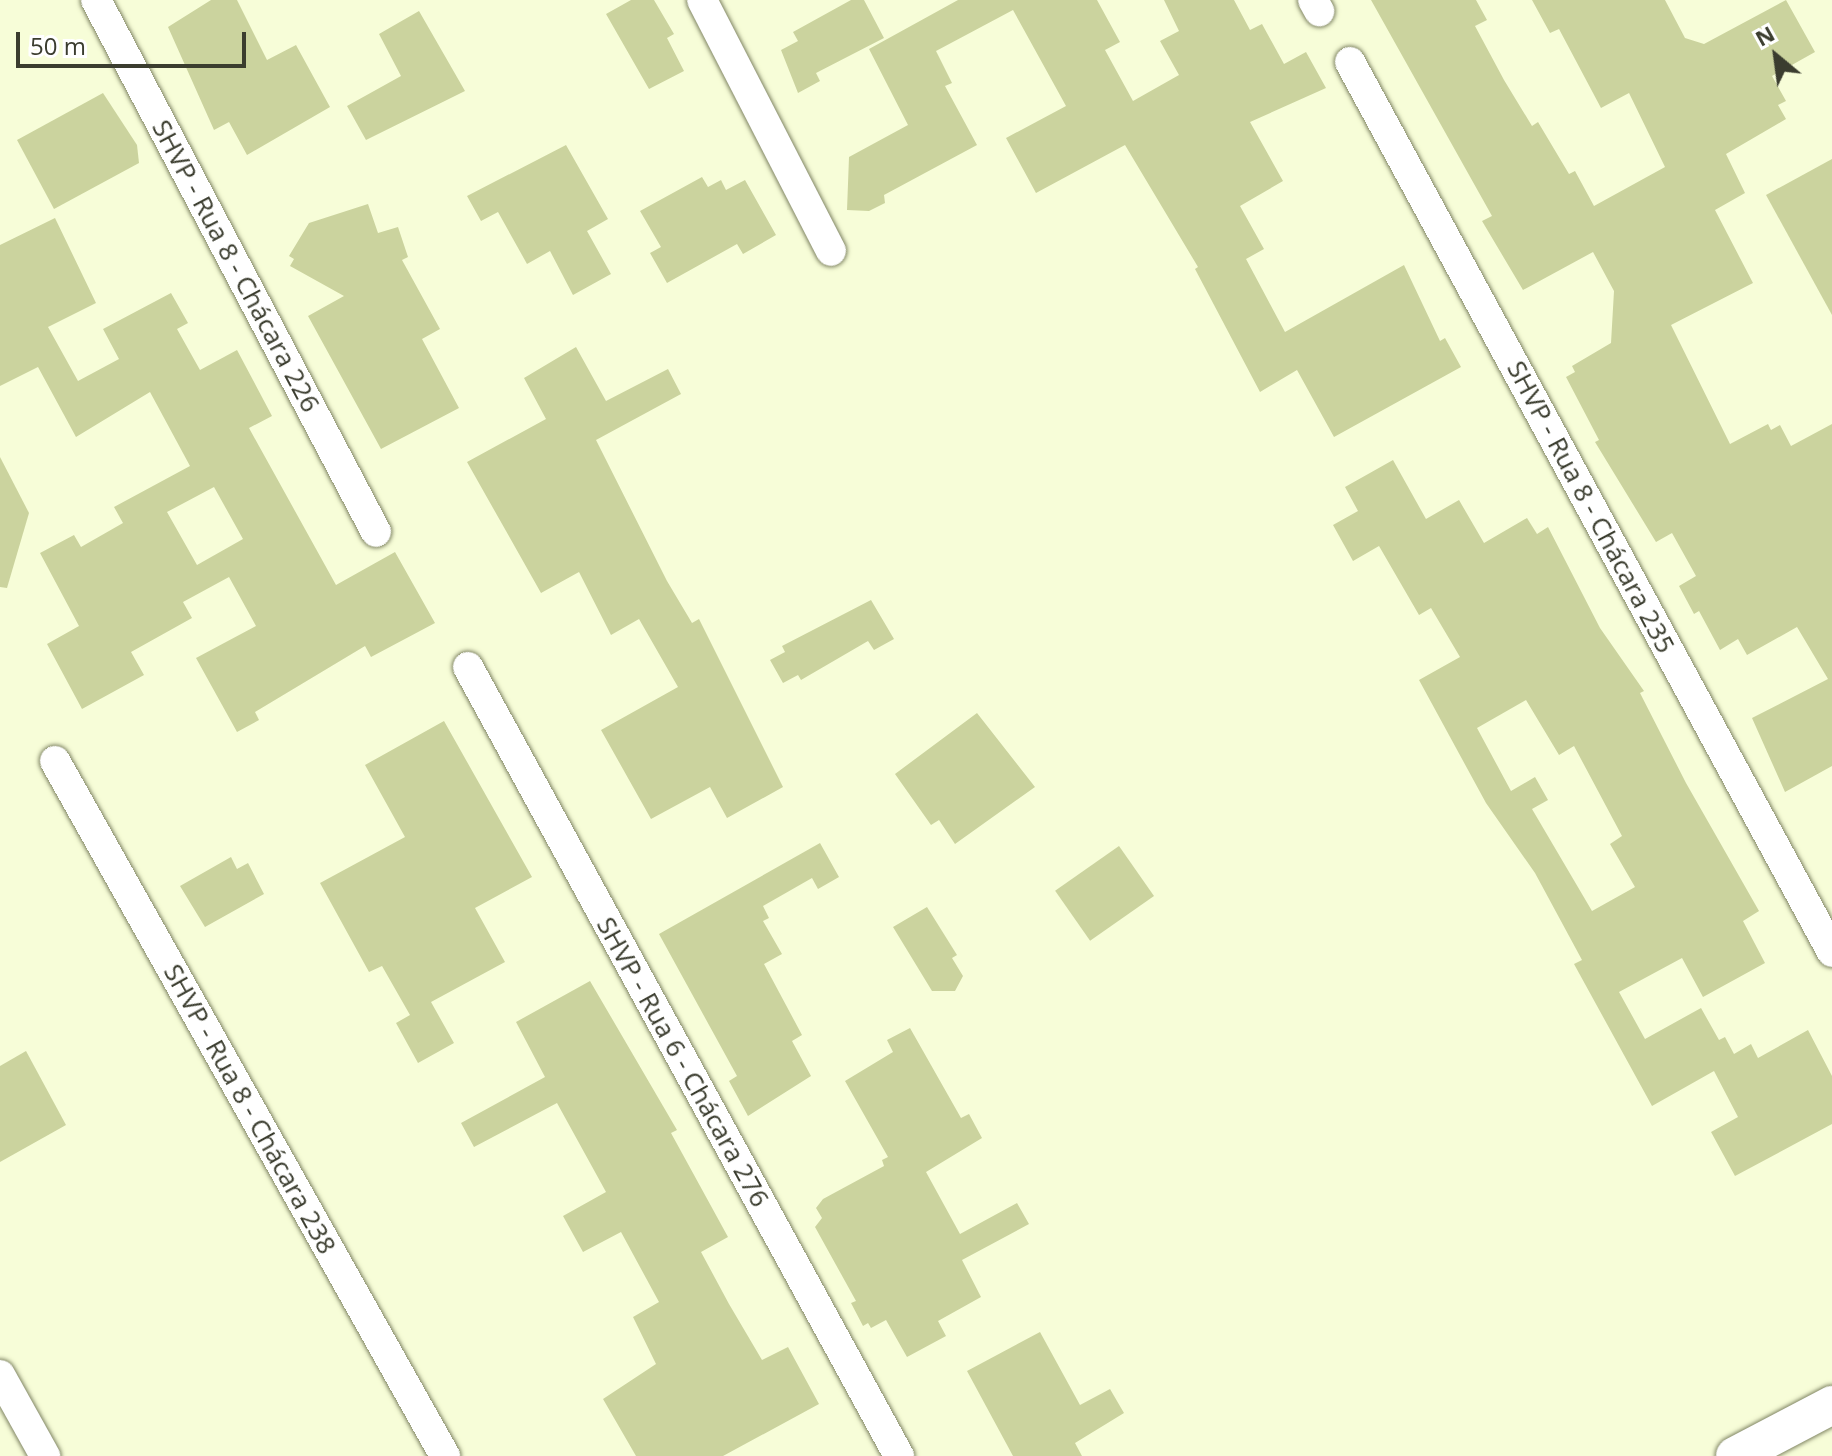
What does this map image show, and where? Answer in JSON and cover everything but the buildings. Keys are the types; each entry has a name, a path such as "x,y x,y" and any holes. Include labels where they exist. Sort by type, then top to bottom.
{"street":[{"name":"SHVP - Rua 8 - Chácara 226","path":"96,0 376,532"},
{"path":"702,0 831,251"},
{"name":"SHVP - Rua 8 - Chácara 235","path":"1350,62 1832,952"},
{"name":"SHVP - Rua 6 - Chácara 276","path":"468,667 899,1456"},
{"name":"SHVP - Rua 8 - Chácara 238","path":"55,761 445,1456"},
{"path":"0,1375 45,1456"},
{"path":"1735,1456 1832,1405"}]}
